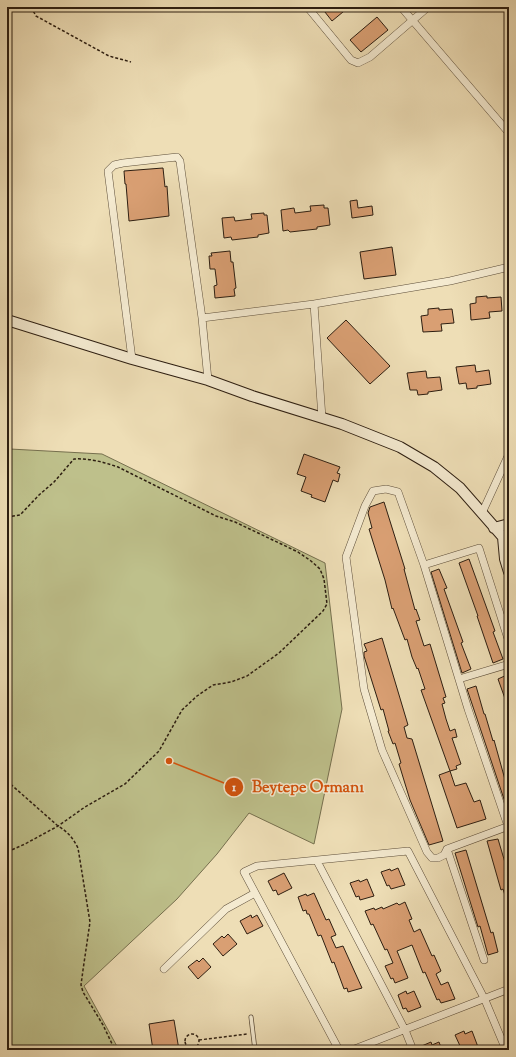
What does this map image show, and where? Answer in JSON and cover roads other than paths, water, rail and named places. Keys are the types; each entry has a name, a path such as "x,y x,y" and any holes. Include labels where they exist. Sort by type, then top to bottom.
{"street":[{"path":"309,7 309,9 351,60 358,63 370,57 428,7"},
{"path":"401,7 509,133"},
{"path":"132,359 108,171 114,165 123,163 177,157 180,161 202,318 208,380"},
{"path":"202,318 314,304 450,281 509,267"},
{"path":"314,304 322,418"},
{"path":"7,320 132,359 208,380 252,396 342,424 400,447 434,467 460,488 506,540 505,559 509,572"},
{"path":"482,513 509,454"},
{"path":"386,488 398,492 424,565 459,679 509,827 447,849 444,855 438,858 432,858 426,852 382,750 364,689 346,557 365,506 373,491 386,488"},
{"path":"494,528 509,524"},
{"path":"424,565 479,548 509,642"},
{"path":"459,679 509,664"},
{"path":"447,849 484,960"},
{"path":"339,1050 244,872 257,866 408,851 485,1000 506,1050"},
{"path":"317,861 413,1050"},
{"path":"164,969 226,909 255,893"},
{"path":"352,1050 485,1000 509,989"}],"lane":[{"path":"251,1017 255,1050"}],"place":[{"name":"Beytepe Ormanı","path":"169,761"}]}
